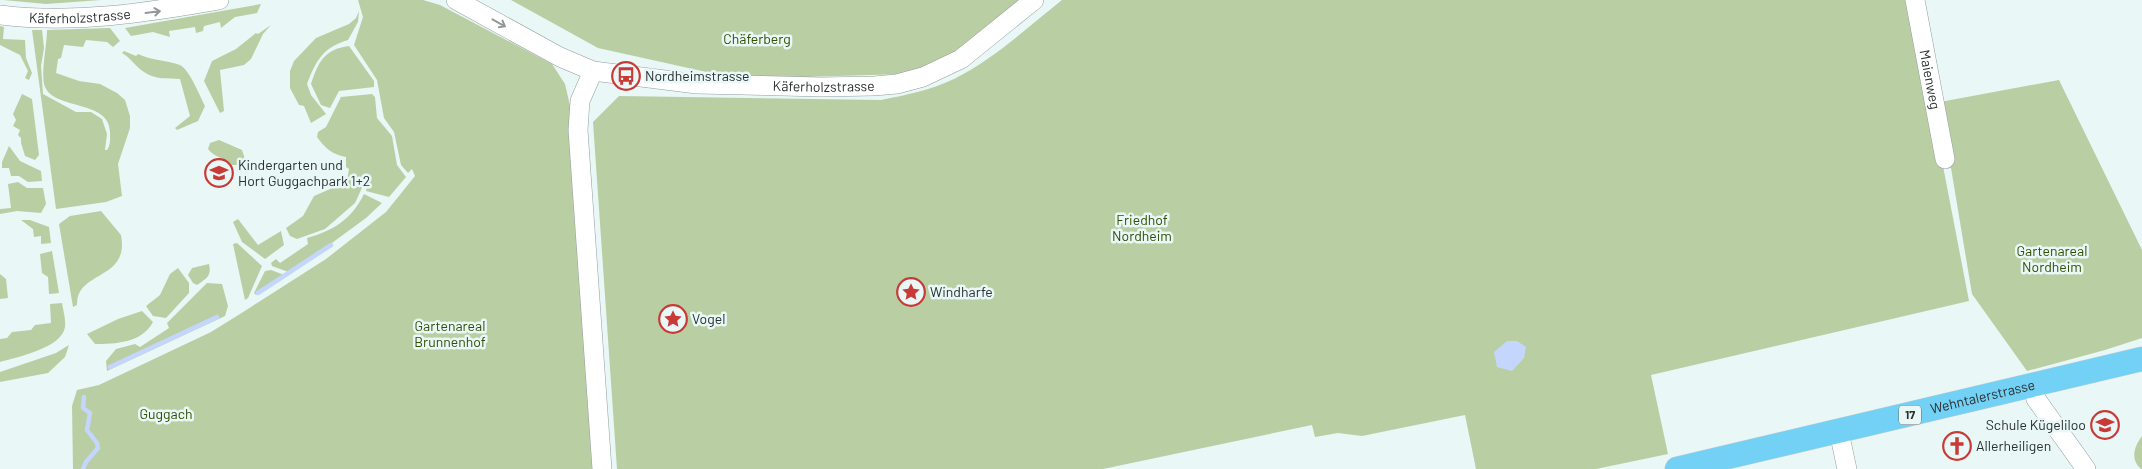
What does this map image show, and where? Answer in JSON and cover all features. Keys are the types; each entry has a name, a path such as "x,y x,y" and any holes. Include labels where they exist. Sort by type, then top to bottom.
{"main road":[{"name":"Wehntalerstrasse","path":"1677,469 2142,359"}],"street":[{"name":"Käferholzstrasse","path":"0,15 48,18 106,17 157,12 218,0"},
{"name":"Käferholzstrasse","path":"463,1 560,57 593,71 673,82 739,86 865,86 897,84 923,77 961,60 1034,0"},
{"name":"Maienweg","path":"1915,0 1945,159"},
{"path":"593,71 580,101 578,130 602,469"},
{"path":"2032,386 2036,399 2086,469"},
{"path":"1839,432 1848,469"}],"green space":[{"path":"3,0 101,0 46,4"},
{"name":"Gartenareal Brunnenhof","path":"358,0 423,0 440,5 552,64 565,84 571,110 595,469 73,469 72,406 77,390 99,385 211,332 240,314 326,259 386,212 415,176 412,169 408,173 401,165 394,132 384,118 377,80 354,45 363,17"},
{"name":"Chäferberg","path":"511,0 1020,0 945,60 905,74 738,79 598,48"},
{"name":"Friedhof Nordheim","path":"1062,0 1911,0 1969,301 1651,375 1668,454 1596,469 1476,469 1465,415 1362,436 1338,433 1315,437 1312,425 1103,469 617,469 593,122 619,96 881,100 918,92 954,79 969,71 1010,42"},
{"path":"261,4 257,13 235,17 221,28 220,22 204,26 203,31 196,33 195,27 169,31 170,37 153,32 131,36 125,28"},
{"path":"359,11 358,22 348,40 326,51 317,62 310,76 307,84 311,95 326,114 311,123 304,106 299,105 290,88 290,71 294,61 316,38 349,24 356,18"},
{"path":"271,25 263,34 251,59 244,65 220,70 224,111 220,113 204,81 212,61 236,49 256,33 258,34"},
{"path":"0,26 4,27 3,39 25,40 26,58 32,73 29,80 25,78 28,71 20,55 0,45"},
{"path":"110,28 120,41 113,47 107,42 86,40 83,47 64,45 61,58 58,59 56,73 79,81 100,84 117,93 125,100 130,116 130,128 118,164 122,196 106,202 56,209 32,30 42,30 44,48 41,66 43,94 76,112 91,112 102,119 107,134 105,150 107,150 110,139 108,122 92,110 59,99 51,94 45,87 43,68 47,30"},
{"path":"349,46 374,81 374,87 339,91 330,108 321,105 311,84 316,70 323,58 333,50"},
{"path":"124,51 136,56 138,54 180,65 194,83 205,106 198,121 177,130 175,128 190,116 180,79 148,75 122,53"},
{"name":"Gartenareal Nordheim","path":"2059,80 2142,250 2142,338 2027,371 1972,294 1940,102"},
{"path":"22,94 32,99 39,155 35,160 25,156 21,138 18,135 20,130 13,126 16,120 13,114"},
{"path":"372,94 375,97 377,118 392,136 397,165 406,177 389,197 366,191 369,179 366,179 355,203 325,229 297,239 290,236 286,228 303,216 314,196 337,186 346,186 349,169 346,167 346,157 337,155 326,148 317,137 318,132 326,127 341,97"},
{"path":"219,140 242,150 245,159 242,165 232,165 208,149 210,143"},
{"path":"9,146 20,161 41,171 42,181 28,182 19,176 11,176 9,168 2,168 2,162"},
{"path":"18,182 27,188 43,188 46,204 41,213 17,211 0,214 0,209 11,208 8,184"},
{"path":"364,194 382,203 366,218 291,273 272,266 271,263 276,259 280,263 308,244 307,238 341,223 353,211"},
{"path":"101,211 121,235 122,250 118,260 111,268 85,286 79,294 77,305 73,307 59,224 70,216"},
{"path":"238,219 258,245 281,231 284,245 265,259 242,242 233,222"},
{"path":"21,220 30,220 49,227 51,243 41,244 41,236 34,237 33,229"},
{"path":"237,243 262,266 248,298 245,300 233,244"},
{"path":"52,251 59,293 49,294 48,277 42,273 40,254"},
{"path":"209,264 210,272 208,277 197,285 193,283 188,275 192,268"},
{"path":"178,268 189,283 189,293 166,318 153,316 146,306 160,295 170,274"},
{"path":"271,270 287,276 256,295 254,293 265,271"},
{"path":"0,274 6,279 8,298 0,299"},
{"path":"207,283 222,284 228,306 225,316 107,371 106,361 116,349 135,344 140,347 169,328 167,323"},
{"path":"62,303 65,327 56,341 38,350 0,362 0,339 7,338 12,332 31,330 35,325 51,323 50,304"},
{"path":"142,311 153,322 148,329 135,338 119,343 95,344 87,334 118,319"},
{"path":"69,345 65,357 48,373 0,382 0,372 56,353"},
{"path":"2142,436 2141,469 2135,461 2134,453"}],"water":[{"path":"1507,341 1517,341 1526,347 1524,358 1512,371 1497,367 1494,352"}],"waterway":[{"path":"258,293 331,245"},
{"path":"110,367 217,317"},
{"path":"83,469 86,462 98,448 97,443 87,430 90,413 83,408 84,397"}],"place":[{"name":"Nordheimstrasse","path":"626,76"},
{"name":"Kindergarten und Hort Guggachpark 1+2","path":"219,173"},
{"name":"Windharfe","path":"911,292"},
{"name":"Vogel","path":"673,319"},
{"name":"Schule Kügeliloo","path":"2105,425"},
{"name":"Allerheiligen","path":"1957,446"}],"park label":[{"name":"Guggach","path":"166,414"}]}
